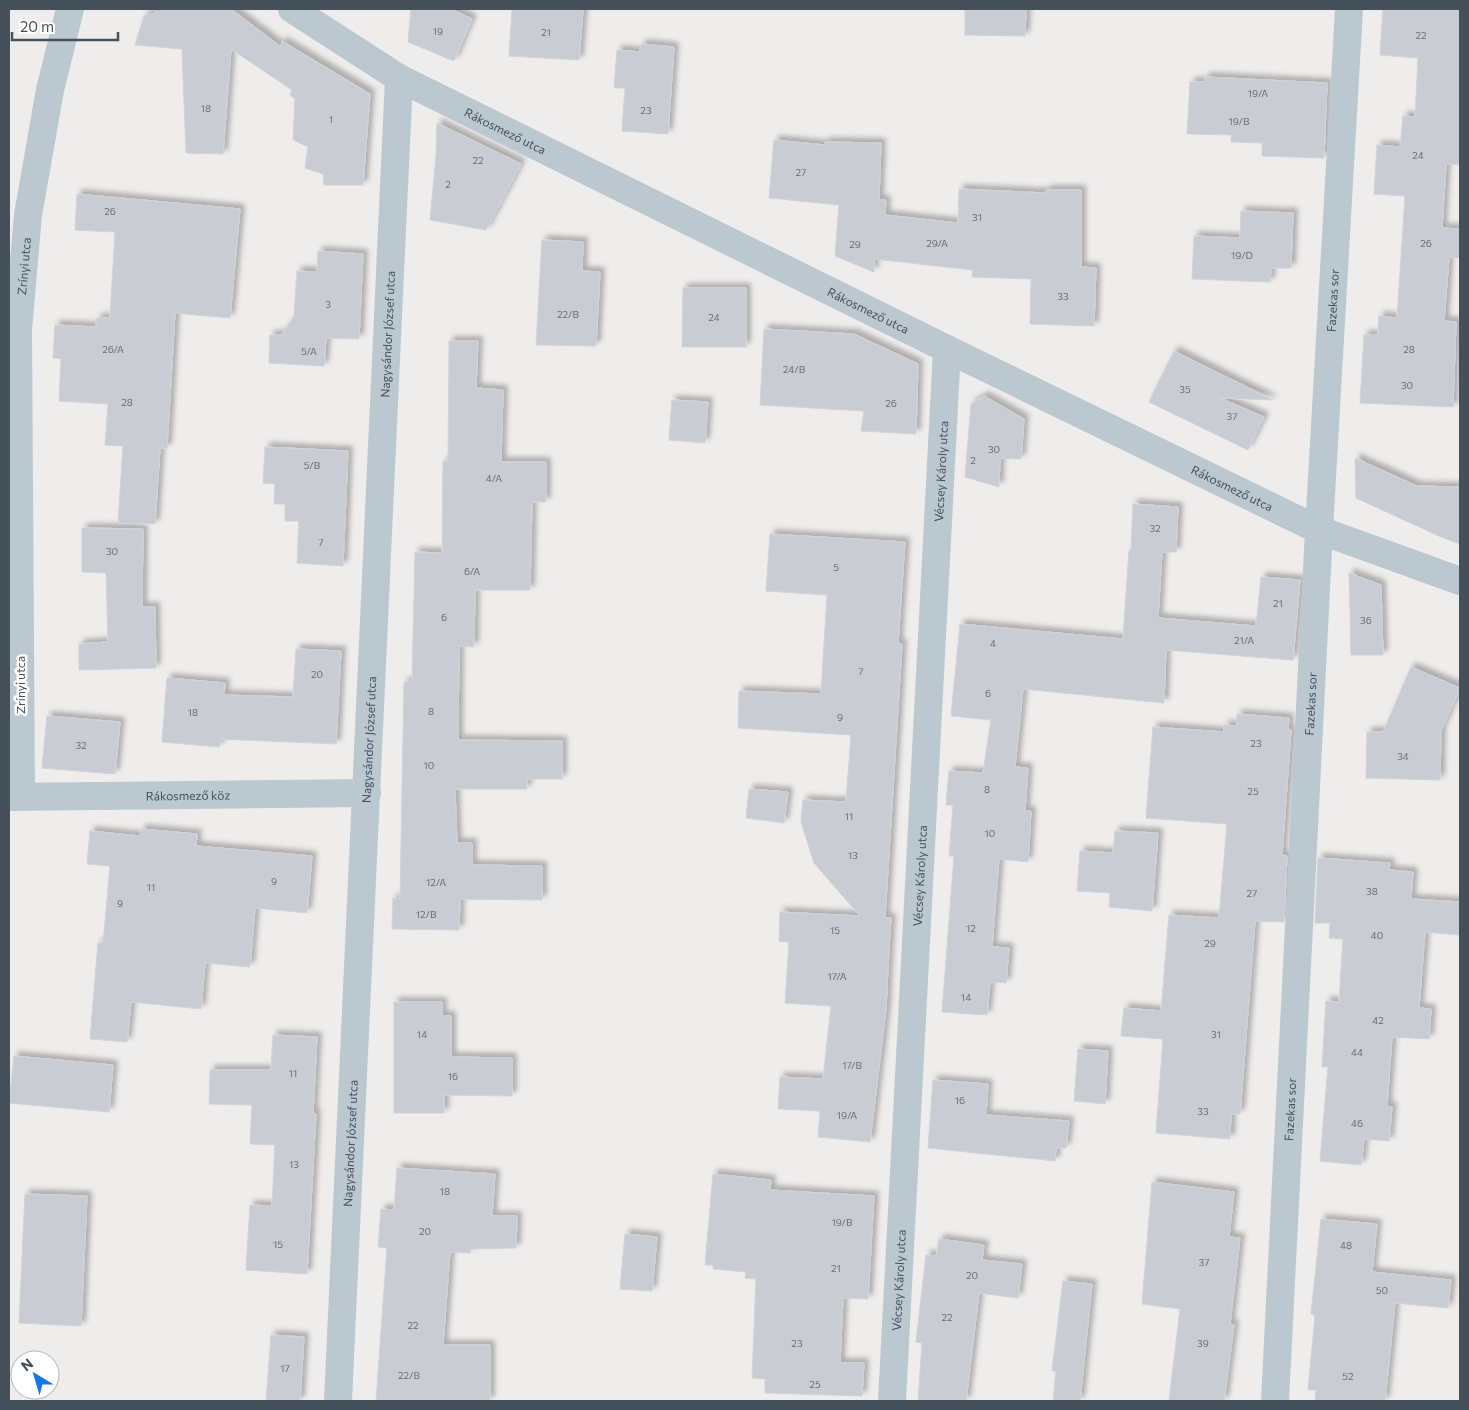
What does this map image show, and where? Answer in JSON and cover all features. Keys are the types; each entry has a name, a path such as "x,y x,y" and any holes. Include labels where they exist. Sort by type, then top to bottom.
{"street":[{"name":"Zrínyi utca","path":"15,797 18,330 28,215 50,90 70,9"},
{"name":"Rákosmező utca","path":"292,9 399,78 947,349 1319,530 1460,581"},
{"name":"Fazekas sor","path":"1275,1401 1319,530 1349,9"},
{"name":"Nagysándor József utca","path":"338,1401 399,78"},
{"name":"Vécsey Károly utca","path":"892,1401 947,349"},
{"name":"Rákosmező köz","path":"15,797 367,793"}],"building":[{"path":"157,9 231,9 281,47 282,41 370,94 363,185 324,185 323,174 305,168 308,147 293,140 295,99 290,95 292,90 231,49 223,154 186,153 182,49 135,45 144,16 156,13"},
{"path":"411,9 451,9 472,19 454,61 408,42"},
{"path":"512,9 583,9 579,60 509,56"},
{"path":"965,9 1026,9 1025,36 965,35"},
{"path":"1383,9 1460,9 1460,165 1446,164 1442,228 1460,229 1460,258 1449,257 1444,321 1456,322 1453,407 1360,403 1364,335 1378,335 1379,316 1397,318 1405,196 1374,194 1377,145 1400,147 1403,116 1415,117 1418,58 1380,55"},
{"path":"641,44 674,47 668,134 622,131 625,88 614,88 617,50 640,52"},
{"path":"1205,77 1327,83 1324,158 1262,156 1262,143 1231,142 1231,135 1187,134 1190,82 1205,82"},
{"path":"437,123 521,164 486,230 430,220"},
{"path":"774,140 825,145 825,142 881,143 879,200 886,200 885,215 958,223 959,189 1046,193 1046,190 1081,190 1081,267 1096,268 1094,326 1030,324 1031,279 972,277 973,270 874,259 874,272 835,256 839,205 769,198"},
{"path":"77,194 240,209 230,318 175,313 167,448 160,448 155,524 118,523 123,446 105,445 108,404 59,401 61,359 53,358 55,325 96,327 97,318 110,318 115,232 75,230"},
{"path":"1241,211 1293,213 1291,268 1271,268 1270,282 1192,279 1194,236 1240,238"},
{"path":"542,240 583,242 582,271 600,272 596,346 536,345"},
{"path":"318,251 363,254 359,339 326,338 324,366 269,363 270,335 281,335 294,317 297,271 317,272"},
{"path":"683,288 746,288 746,347 682,347"},
{"path":"764,329 854,334 918,364 916,434 861,431 864,411 760,405"},
{"path":"449,341 478,341 476,388 503,390 501,462 546,462 546,502 532,502 530,590 475,590 474,647 459,646 458,740 562,741 562,779 527,779 527,789 455,789 457,843 472,843 472,865 542,866 542,900 460,899 459,930 392,929 393,898 400,899 404,682 412,682 415,552 442,553 443,461 448,461"},
{"path":"1174,351 1273,400 1220,398 1264,417 1248,450 1149,402"},
{"path":"984,396 1024,419 1021,459 1000,458 999,487 965,477 971,404"},
{"path":"672,400 708,402 705,443 669,440"},
{"path":"265,447 348,451 343,566 297,563 299,521 285,521 285,504 274,504 275,484 263,483"},
{"path":"1355,458 1417,486 1460,487 1460,544 1356,498"},
{"path":"1133,504 1178,507 1176,552 1162,552 1158,618 1256,626 1261,577 1300,580 1293,660 1166,650 1164,703 1023,689 1015,767 1028,768 1025,811 1031,811 1028,862 999,859 992,947 1009,948 1006,983 990,982 987,1015 942,1012 954,856 949,856 953,805 946,805 949,771 983,773 991,720 951,716 960,624 1123,639"},
{"path":"82,528 143,529 142,607 155,607 156,668 79,670 79,644 108,642 106,573 82,572"},
{"path":"770,534 905,542 898,643 902,644 885,918 891,918 886,1009 870,1142 818,1137 820,1111 778,1109 780,1077 823,1079 831,1006 785,1003 789,942 779,941 780,912 860,916 814,863 801,822 803,800 846,802 851,735 738,728 739,691 821,694 827,595 766,591"},
{"path":"1349,573 1381,585 1383,655 1351,655"},
{"path":"296,649 341,651 336,744 220,739 219,747 162,742 167,678 225,683 224,695 293,697"},
{"path":"1411,667 1460,688 1441,731 1440,780 1366,778 1367,732 1383,732"},
{"path":"1237,714 1289,718 1288,730 1291,730 1282,855 1287,856 1284,922 1255,921 1240,1114 1231,1114 1230,1139 1156,1133 1163,1039 1121,1036 1124,1008 1161,1011 1169,915 1219,918 1227,824 1146,818 1153,727 1224,732 1224,725 1237,726"},
{"path":"47,716 120,722 115,774 42,768"},
{"path":"749,789 788,792 784,823 746,818"},
{"path":"141,829 197,834 196,846 312,856 307,913 255,908 250,967 205,963 201,1009 131,1002 127,1042 90,1039 98,943 103,943 110,866 87,864 90,831 140,836"},
{"path":"1115,831 1158,833 1152,911 1109,907 1110,893 1077,891 1080,851 1113,853"},
{"path":"1318,858 1390,863 1389,870 1413,872 1411,899 1460,902 1459,935 1425,932 1419,1008 1431,1009 1429,1039 1392,1037 1387,1106 1392,1107 1389,1141 1364,1139 1361,1165 1320,1161 1328,1067 1322,1067 1326,1001 1339,1002 1343,939 1329,938 1330,923 1315,923"},
{"path":"394,1002 442,1002 442,1016 451,1016 451,1057 512,1058 512,1096 444,1095 444,1113 394,1113"},
{"path":"273,1035 317,1037 313,1114 316,1114 307,1274 246,1270 250,1205 272,1206 275,1145 250,1144 252,1105 209,1104 210,1070 271,1070"},
{"path":"1078,1049 1108,1051 1105,1104 1074,1101"},
{"path":"14,1056 113,1065 109,1112 9,1103"},
{"path":"933,1080 988,1084 986,1115 1069,1121 1066,1148 1056,1148 1055,1161 928,1148"},
{"path":"397,1168 495,1174 492,1216 517,1216 516,1248 470,1249 470,1253 450,1252 443,1345 490,1345 490,1401 376,1401 387,1248 378,1247 381,1209 394,1210"},
{"path":"713,1174 771,1180 770,1190 874,1196 868,1299 843,1298 840,1363 864,1363 862,1396 765,1393 765,1379 752,1378 756,1279 745,1278 746,1272 713,1269 713,1265 705,1265"},
{"path":"1152,1182 1234,1192 1229,1237 1240,1238 1230,1324 1234,1325 1224,1401 1169,1401 1180,1309 1142,1304"},
{"path":"25,1194 87,1196 81,1326 19,1323"},
{"path":"1321,1219 1377,1224 1372,1272 1451,1280 1448,1308 1395,1303 1385,1401 1315,1401 1316,1390 1308,1390 1315,1315 1311,1314"},
{"path":"625,1234 657,1237 652,1291 620,1289"},
{"path":"939,1239 984,1245 982,1260 1022,1264 1018,1298 979,1293 966,1401 918,1401 922,1343 916,1342 926,1255 936,1256"},
{"path":"1063,1281 1092,1284 1080,1401 1053,1401 1056,1371 1052,1371"},
{"path":"271,1335 304,1337 300,1401 266,1401"}]}
